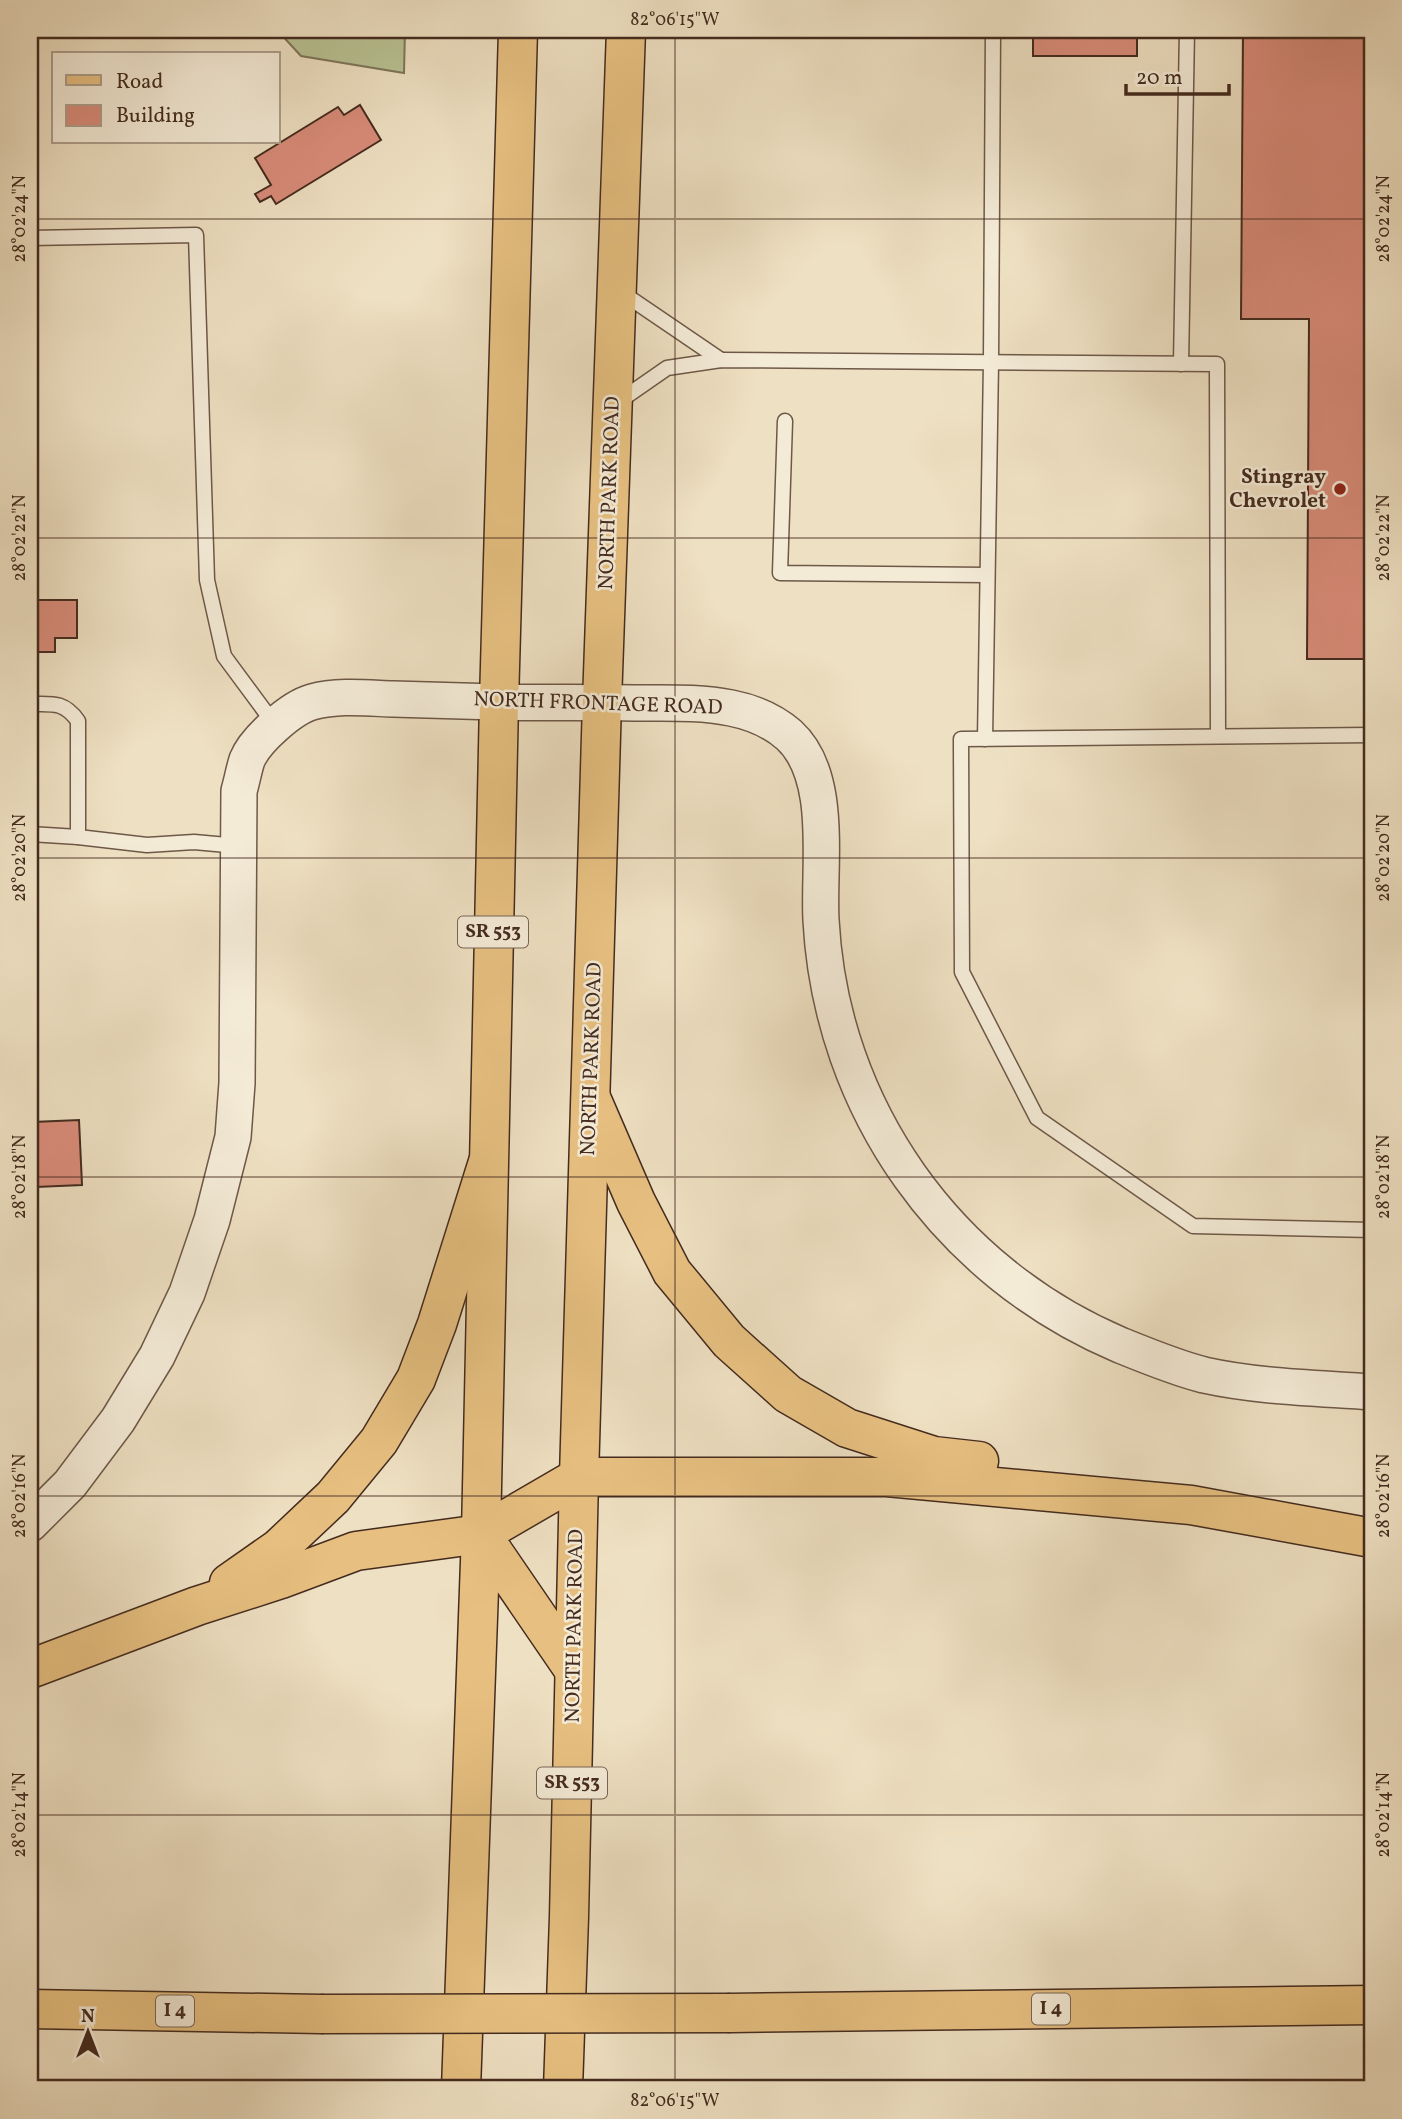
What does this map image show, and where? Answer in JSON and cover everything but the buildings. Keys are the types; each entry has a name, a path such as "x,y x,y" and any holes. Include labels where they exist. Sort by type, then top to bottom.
{"main road":[{"path":"499,702 518,30"},
{"name":"NORTH PARK ROAD","path":"563,2089 602,702 626,30"},
{"name":"SR 553","path":"461,2089 481,1534 499,702"},
{"path":"591,1098 636,1202 672,1272 729,1341 788,1394 847,1428 934,1456 1222,1489 1372,1517"},
{"path":"197,1606 279,1548 333,1497 379,1441 416,1379 437,1324 488,1161"},
{"path":"30,1669 356,1550 481,1534 579,1477 887,1477 1191,1505 1372,1538"},
{"path":"481,1534 575,1670"},
{"name":"I 4","path":"30,2008 321,2014 1372,2006"}],"street":[{"name":"NORTH FRONTAGE ROAD","path":"30,1524 70,1485 118,1420 157,1356 187,1293 212,1220 233,1137 237,1083 240,791 248,756 275,725 309,702 351,697 499,702 682,703 731,708 764,719 791,736 810,766 820,801 821,922 839,1024 855,1078 886,1140 921,1194 954,1232 998,1272 1037,1302 1082,1329 1142,1354 1204,1375 1282,1386 1372,1392"}],"lane":[{"path":"985,739 993,30"},
{"path":"1181,364 1187,30"},
{"path":"30,238 196,235 207,580 224,656 275,725"},
{"path":"617,289 721,360"},
{"path":"613,406 667,368 721,360 1217,364 1218,736"},
{"path":"785,421 780,573 988,575"},
{"path":"30,704 62,705 71,711 78,721 78,837"},
{"path":"1372,735 961,739 962,972 1037,1118 1194,1226 1372,1230"},
{"path":"30,834 147,845 194,842 239,847"}],"green space":[{"path":"277,30 405,30 404,73 301,56"}],"place":[{"name":"Stingray Chevrolet","path":"1340,489"}]}
